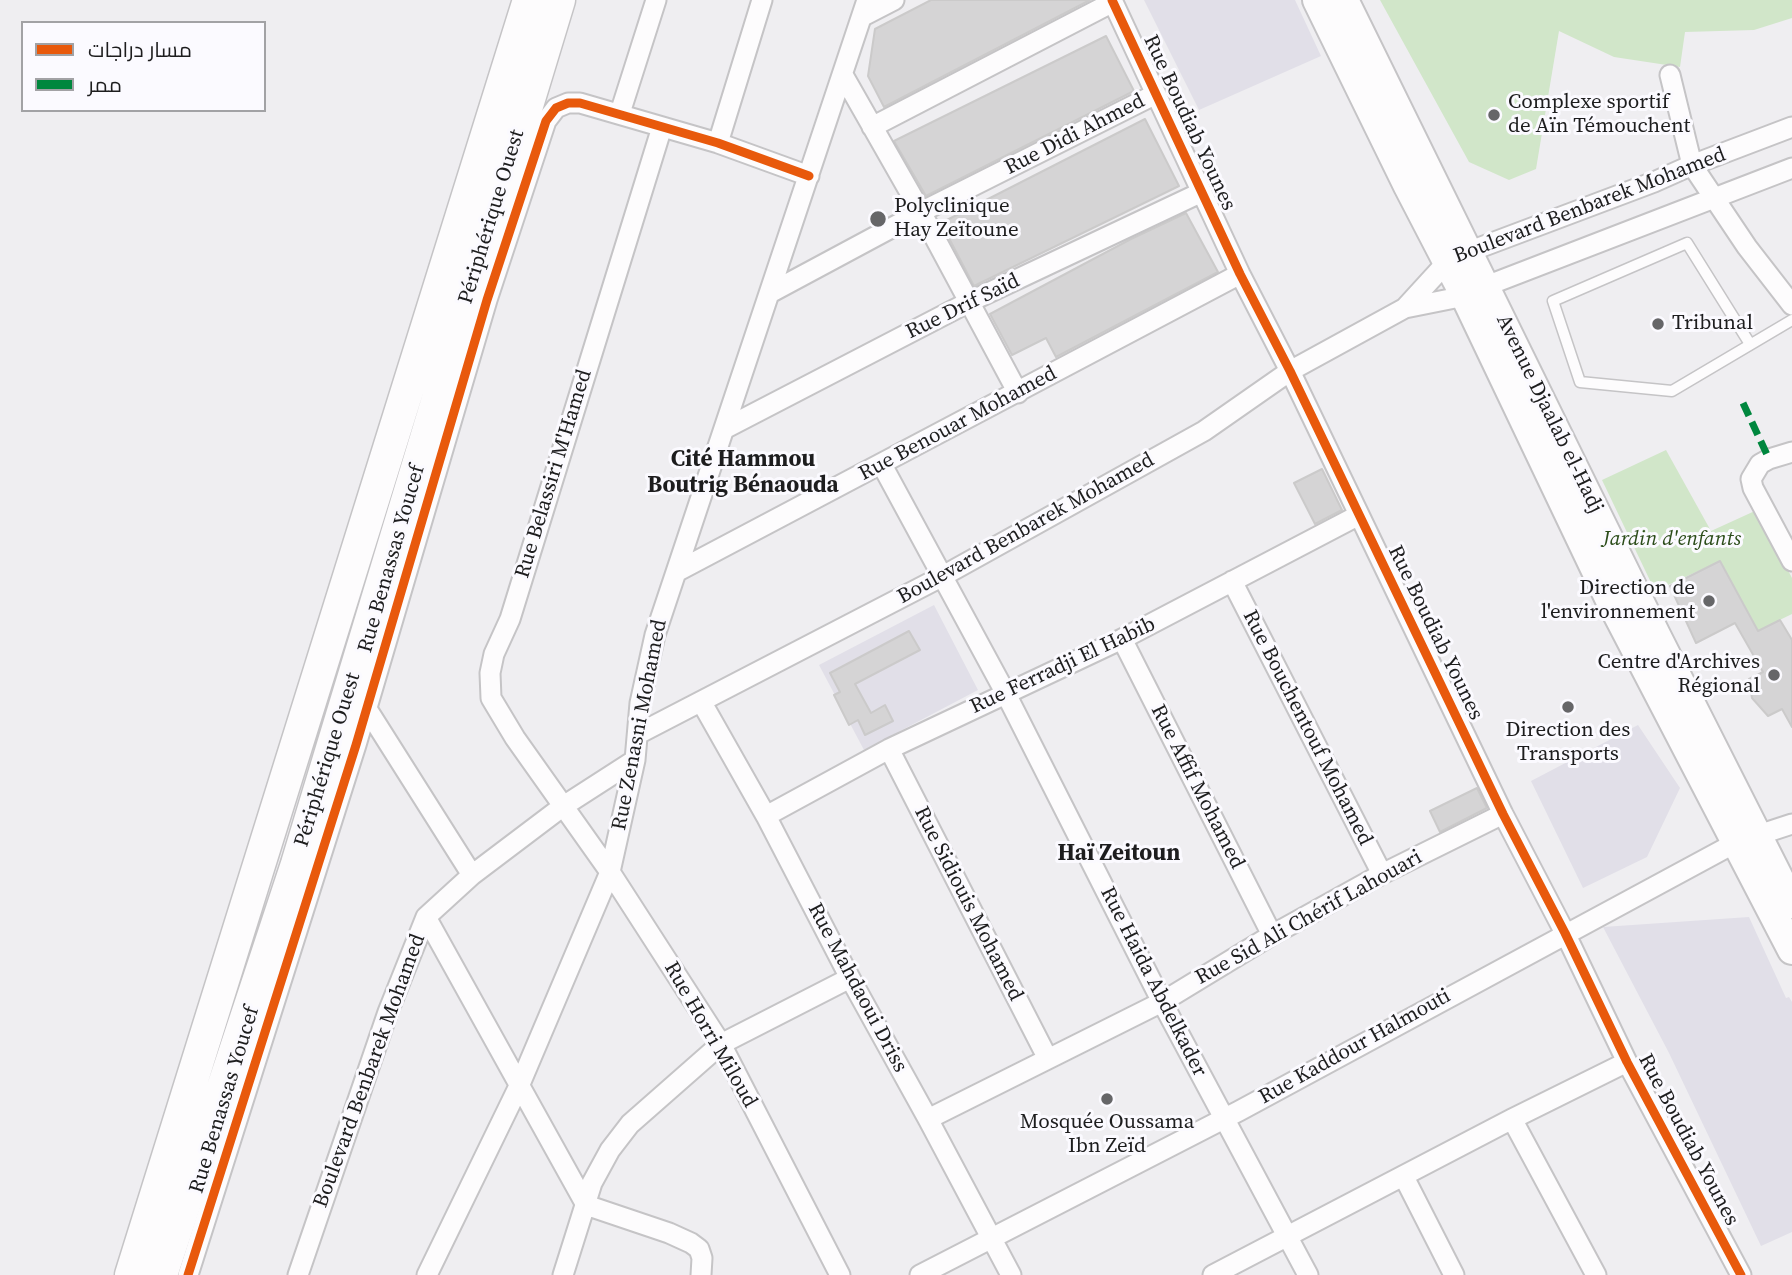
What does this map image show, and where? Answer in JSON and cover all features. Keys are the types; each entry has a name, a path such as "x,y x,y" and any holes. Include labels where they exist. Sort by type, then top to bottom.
{"highway":[{"name":"Périphérique Ouest","path":"131,1275 529,0"},
{"name":"Périphérique Ouest","path":"161,1275 297,864 559,0"}],"main road":[{"name":"Avenue Djaalab el-Hadj","path":"1317,0 1476,291 1747,839"},
{"name":"Avenue Djaalab el-Hadj","path":"1343,0 1458,256"},
{"name":"Avenue Djaalab el-Hadj","path":"1476,291 1603,585 1698,769 1792,904"},
{"path":"1747,839 1792,950"}],"street":[{"path":"620,114 656,0"},
{"path":"718,143 762,0"},
{"path":"865,8 894,0"},
{"path":"872,127 1112,1"},
{"name":"Rue Boudiab Younes","path":"1112,1 1240,274 1290,371 1503,814 1565,933 1627,1062 1741,1275"},
{"name":"Rue Zenasni Mohamed","path":"427,1275 520,1084 610,872 635,760 640,703 655,635 865,8"},
{"path":"844,75 1018,393"},
{"path":"1670,75 1692,165 1747,247 1792,305"},
{"name":"Rue Didi Ahmed","path":"770,293 921,212 1156,94"},
{"name":"Rue Benassas Youcef","path":"188,1275 367,709 487,300 546,121 556,108 568,103 580,103 718,143 808,176"},
{"name":"Rue Belassiri M'Hamed","path":"562,807 491,698 489,673 494,653 510,619 662,127"},
{"name":"Boulevard Benbarek Mohamed","path":"1405,308 1458,256 1792,127"},
{"name":"Boulevard Benbarek Mohamed","path":"638,734 941,578 1204,431 1290,371 1405,308 1476,291 1792,168"},
{"name":"Rue Drif Saïd","path":"726,428 969,302 1202,192"},
{"name":"Rue Benouar Mohamed","path":"676,572 1240,274"},
{"path":"1792,452 1769,458 1760,464 1751,479 1792,561"},
{"name":"Rue Haida Abdelkader","path":"881,465 1005,692 1162,1002 1308,1275"},
{"name":"Rue Ferradji El Habib","path":"766,816 889,749 1122,639 1359,516"},
{"name":"Rue Bouchentouf Mohamed","path":"1232,581 1382,874"},
{"name":"Rue Affif Mohamed","path":"1122,639 1272,935"},
{"name":"Rue Mahdaoui Driss","path":"702,702 766,816 850,978 929,1119 1011,1275"},
{"path":"367,709 472,875"},
{"name":"Rue Sidiouis Mohamed","path":"889,749 1048,1059"},
{"name":"Boulevard Benbarek Mohamed","path":"298,1275 388,1012 426,917 472,875 562,807 635,760"},
{"name":"Rue Horri Miloud","path":"562,807 610,872 720,1044 840,1275"},
{"name":"Rue Sid Ali Chérif Lahouari","path":"929,1119 1162,1002 1272,935 1382,874 1503,814"},
{"name":"Rue Kaddour Halmouti","path":"920,1275 1224,1118 1565,933 1747,839 1792,824"},
{"path":"426,917 586,1205 691,1243 699,1249 702,1258 701,1275"},
{"path":"563,1275 592,1183 610,1150 630,1124 720,1044 850,978"},
{"path":"1213,1275 1627,1062"},
{"path":"1512,1119 1596,1275"},
{"path":"1404,1177 1454,1275"}],"lane":[{"path":"1750,344 1686,243 1553,301 1580,382 1672,391 1792,320"}],"shaded area":[{"path":"1144,0 1295,0 1321,56 1199,110"},
{"path":"934,605 978,690 864,750 819,665"},
{"path":"1638,725 1680,788 1647,857 1583,888 1531,781"},
{"path":"1749,917 1786,998 1789,997 1792,1002 1792,1232 1761,1246 1669,1053 1603,927"}],"green space":[{"name":"Complexe sportif de Aïn Témouchent","path":"1380,0 1792,0 1792,18 1754,30 1685,32 1680,67 1614,57 1559,31 1536,169 1509,180 1469,162"},
{"name":"Jardin d'enfants","path":"1666,450 1711,531 1757,510 1792,578 1792,614 1757,631 1720,561 1655,591 1602,480"}],"building":[{"path":"931,0 1090,0 884,107 868,76 875,29"},
{"path":"1106,36 1134,91 926,196 894,141"},
{"path":"1145,119 1179,186 974,286 941,223"},
{"path":"1186,213 1218,272 1056,357 1046,338 1012,355 990,314"},
{"path":"1322,469 1342,510 1315,524 1294,483"},
{"path":"1720,561 1758,631 1780,620 1792,640 1792,727 1782,709 1768,716 1752,698 1749,679 1763,672 1735,623 1696,643 1670,586"},
{"path":"909,631 920,650 855,684 871,713 885,705 893,721 865,735 858,720 849,725 834,695 840,692 830,673"},
{"path":"1477,788 1487,808 1440,832 1430,811"}],"marked path":[{"path":"1743,403 1769,459"}],"cycle path":[{"path":"1112,0 1240,274 1290,371 1503,814 1565,933 1627,1062 1741,1275"},
{"path":"188,1275 356,745 487,300 546,121 556,108 568,103 580,103 718,143 809,176"}],"place":[{"name":"Complexe sportif de Aïn Témouchent","path":"1494,115"},
{"name":"Polyclinique Hay Zeïtoune","path":"878,219"},
{"name":"Tribunal","path":"1658,324"},
{"name":"Direction de l'environnement","path":"1709,601"},
{"name":"Centre d'Archives Régional","path":"1774,675"},
{"name":"Direction des Transports","path":"1568,707"},
{"name":"Mosquée Oussama Ibn Zeïd","path":"1107,1099"}],"district":[{"name":"Cité Hammou Boutrig Bénaouda","path":"743,473"},
{"name":"Haï Zeitoun","path":"1119,854"}]}
